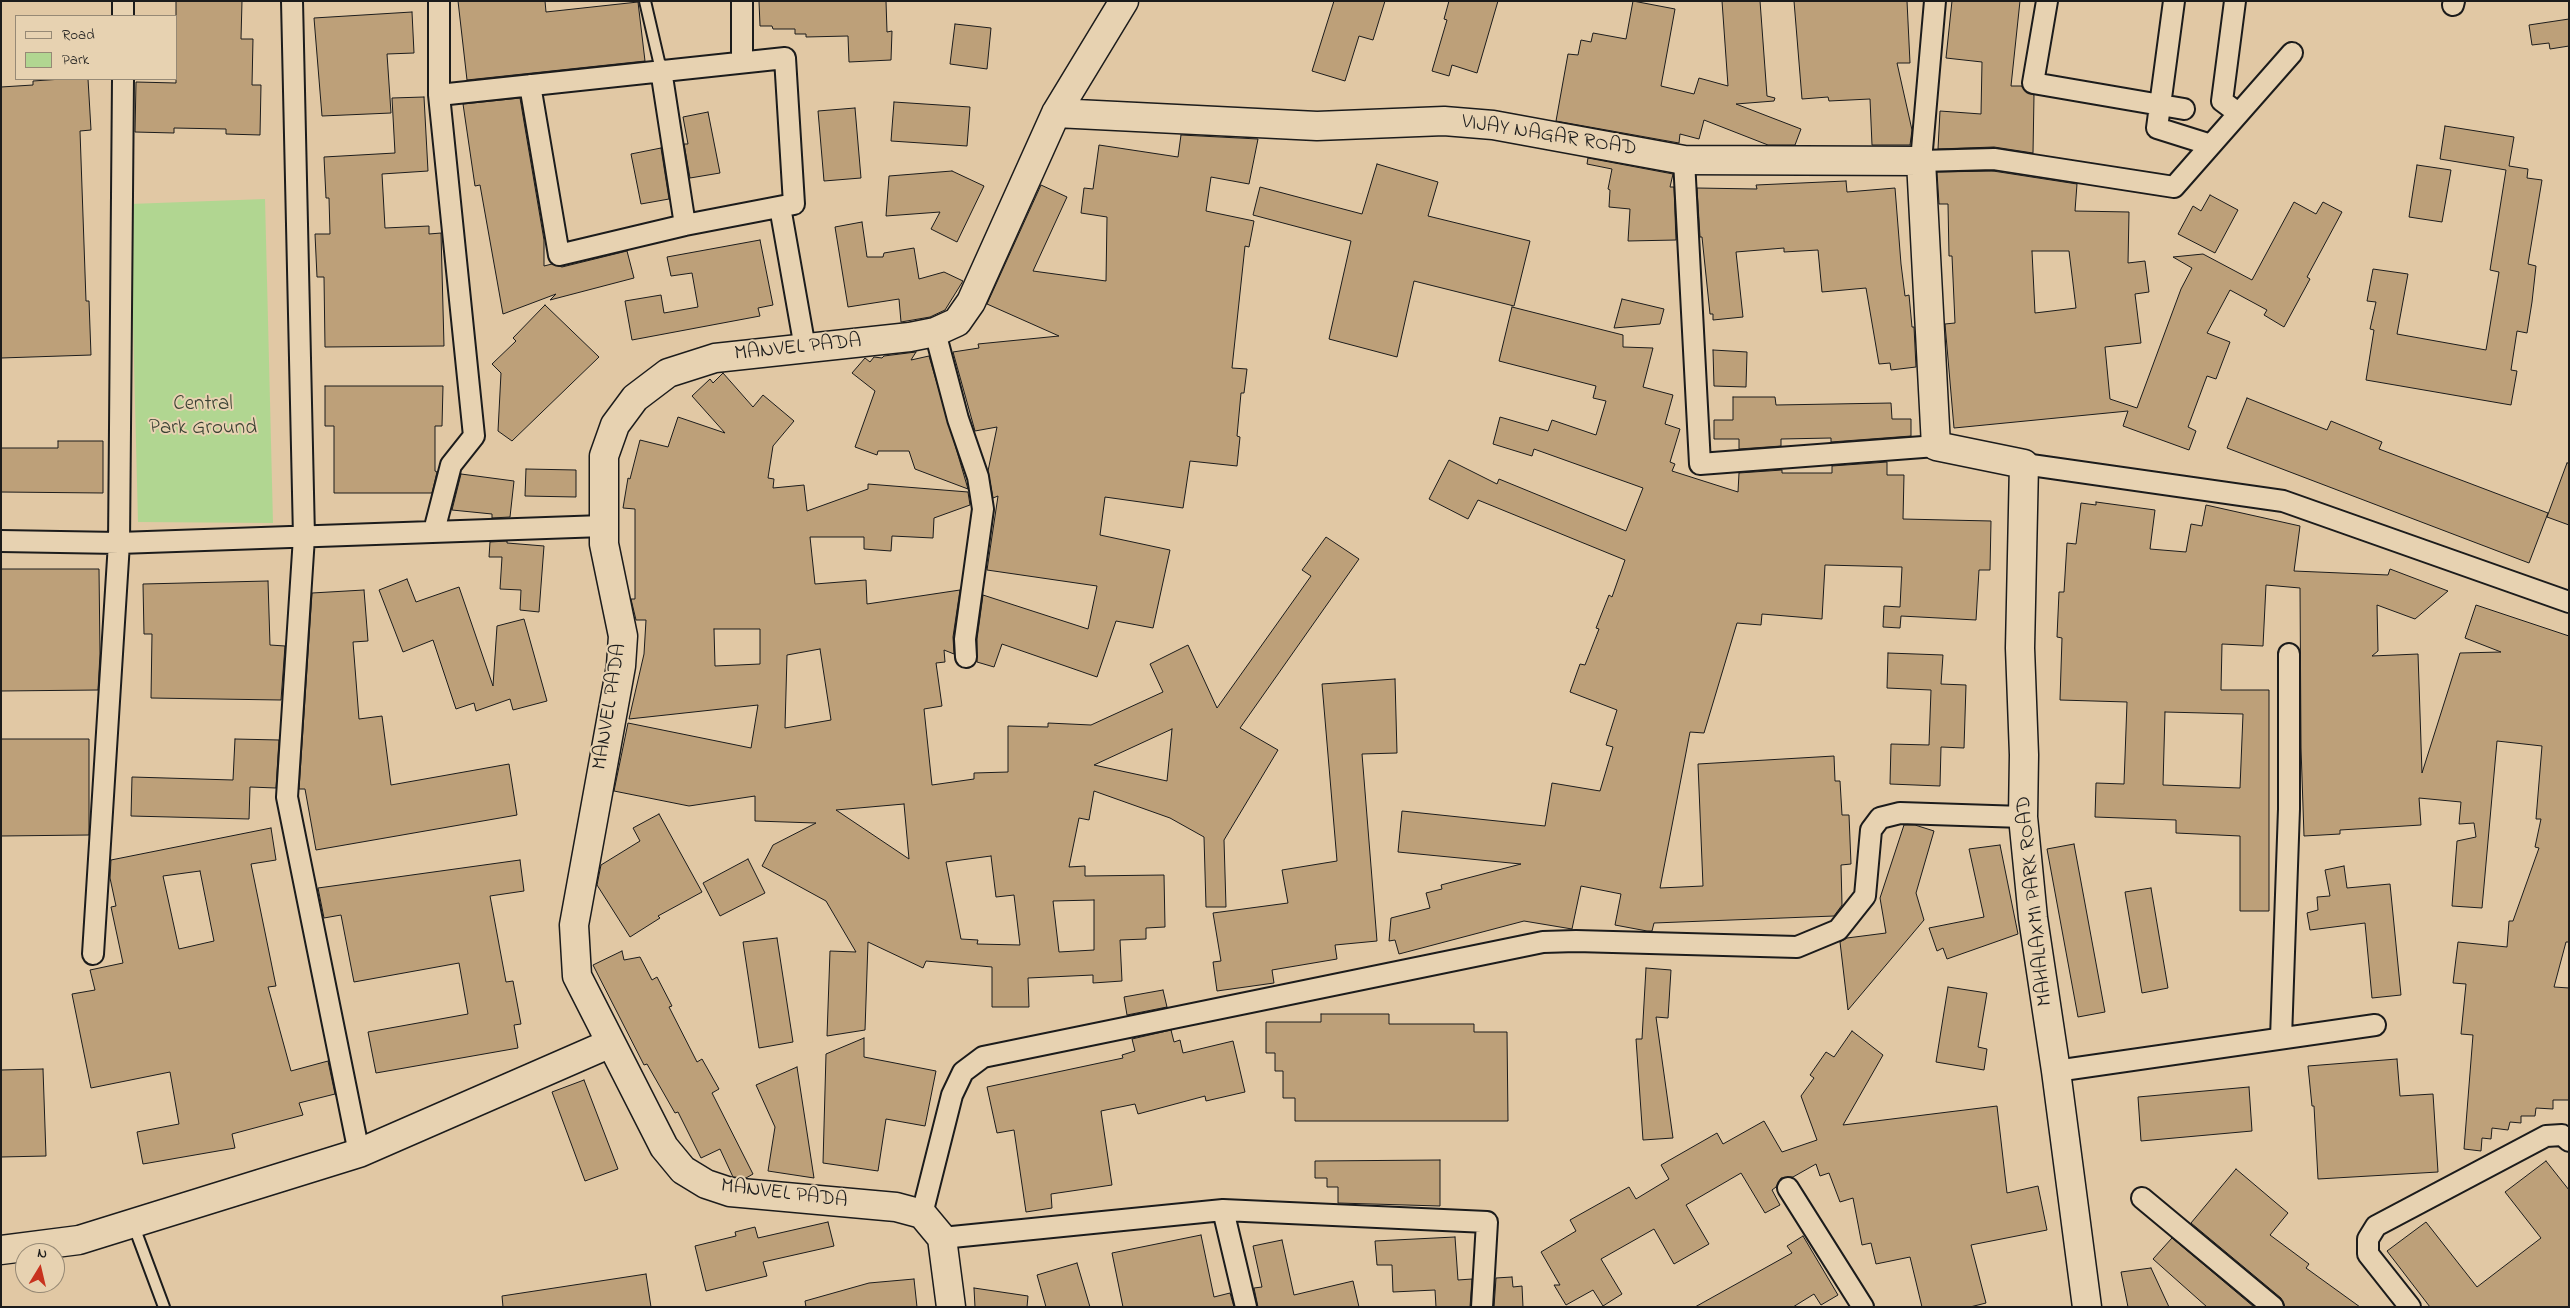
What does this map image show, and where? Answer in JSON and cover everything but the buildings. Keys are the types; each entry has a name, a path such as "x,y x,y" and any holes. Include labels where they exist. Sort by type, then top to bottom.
{"street":[{"path":"123,1 123,15"},
{"path":"292,1 304,536 288,797 359,1153"},
{"path":"434,530 451,465 474,436 439,95 438,1"},
{"path":"742,1 742,62"},
{"name":"MANVEL PADA","path":"922,1214 896,1207 730,1192 706,1184 683,1170 664,1147 577,976 574,925 622,666 623,636 604,544 604,456 615,426 635,398 668,373 715,358 935,332 957,322 971,302 1056,113 1124,1"},
{"path":"1936,1 1921,161 1936,446"},
{"path":"2047,1 2033,83 2184,109"},
{"path":"2174,1 2157,128 2211,145"},
{"path":"2235,1 2222,100 2238,113"},
{"path":"1921,161 1994,159 2174,187 2292,53"},
{"path":"439,95 661,70 786,58 794,204 685,225 559,255 530,85"},
{"path":"661,70 685,225"},
{"path":"93,954 119,543 123,80"},
{"name":"VIJAY NAGAR ROAD","path":"1056,113 1317,126 1444,122 1474,124 1684,160 1921,161"},
{"path":"1684,160 1700,464 1936,446 2024,464 2283,501 2569,602"},
{"path":"780,206 805,348"},
{"path":"935,332 958,420 978,477 983,509 965,639 966,658"},
{"name":"MAHALAXMI PARK ROAD","path":"2024,464 2020,648 2024,755 2023,817 2033,918 2056,1071 2087,1307"},
{"path":"1,541 119,543 434,530 603,526"},
{"path":"2281,1038 2290,809 2290,654"},
{"path":"951,1307 942,1238 922,1214 952,1095 964,1072 983,1057 1543,942 1576,941 1797,947 1838,930 1865,896 1871,830 1880,818 1900,813 2023,817"},
{"path":"2056,1071 2374,1025"},
{"path":"1,1250 79,1240 359,1153 611,1043"},
{"path":"2410,1307 2368,1254 2368,1239 2376,1226 2546,1136 2562,1135 2569,1141"},
{"path":"1788,1188 1863,1307"},
{"path":"2142,1198 2273,1307"},
{"path":"942,1238 1223,1210 1487,1222 1482,1307"},
{"path":"1223,1210 1246,1307"}],"lane":[{"path":"646,1 661,70"},
{"path":"133,1223 164,1307"}],"green space":[{"name":"Central Park Ground","path":"265,199 273,523 138,522 130,204"}]}
